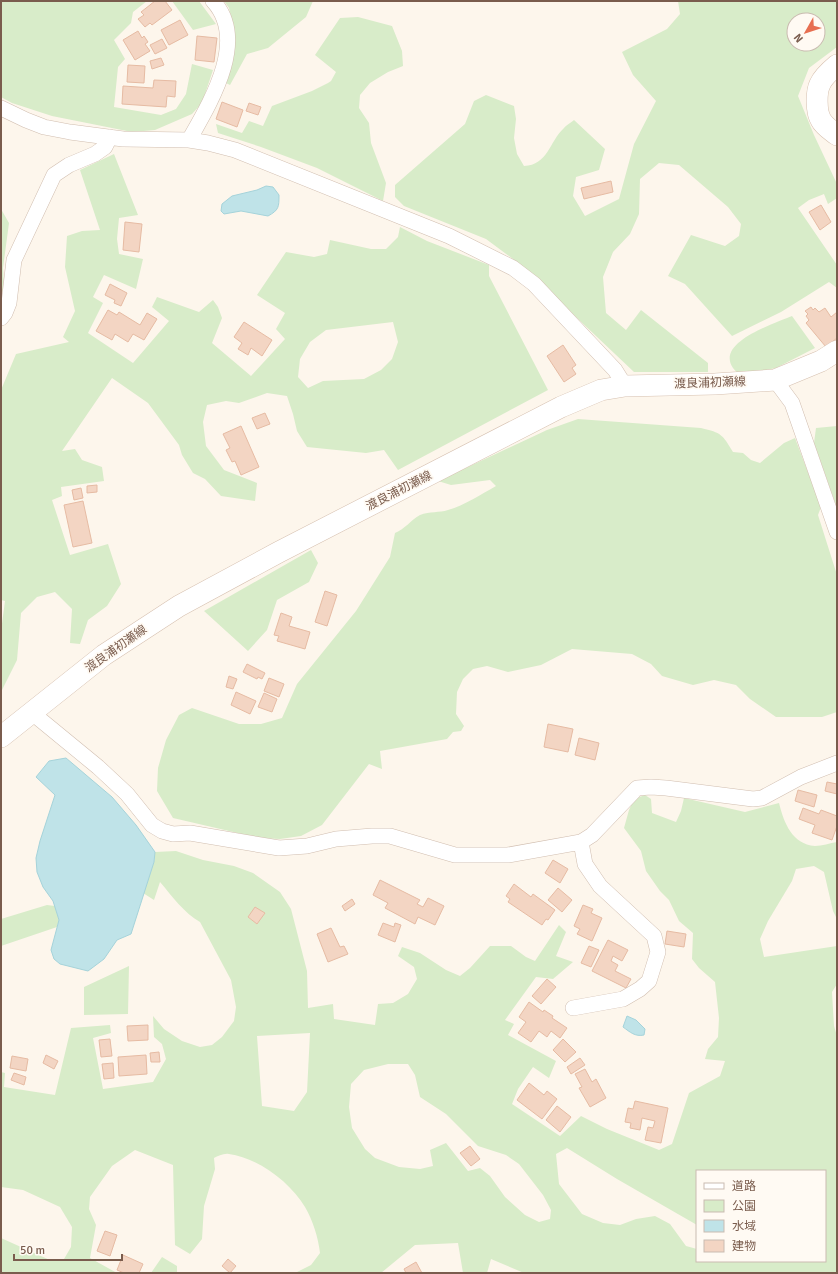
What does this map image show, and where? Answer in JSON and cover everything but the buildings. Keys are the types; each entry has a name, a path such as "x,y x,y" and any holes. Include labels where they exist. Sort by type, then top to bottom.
{"main road":[{"path":"837,65 820,83 818,94 818,111 821,120 837,135"},
{"name":"渡良浦初瀬線","path":"1,737 104,655 179,606 279,552 561,407 601,390 625,386 715,384 774,380 821,361 837,352"}],"street":[{"path":"189,140 212,97 225,60 227,29 223,17 213,1"},
{"path":"1,108 44,127 123,139 189,140 235,150 449,236 513,268 534,284 615,370 625,386"},
{"path":"1,318 9,303 14,260 54,175 69,165 95,154 105,147 110,137"},
{"path":"774,380 792,403 837,532"},
{"path":"31,712 98,767 127,794 152,825 162,831 173,834 190,833 279,848 307,846 336,839 390,836 456,854 508,856 581,842 592,835 637,788 666,788 753,799 762,798 801,778 837,763"},
{"path":"573,1008 623,999 640,990 649,981 658,952 654,936 600,886 585,864 581,842"}],"green space":[{"path":"1,1 147,1 133,12 131,23 114,40 125,59 118,67 114,107 161,115 176,109 186,94 192,64 213,70 202,103 192,114 155,130 132,132 52,116 12,103 1,97"},
{"path":"172,1 199,1 216,24 193,30"},
{"path":"224,1 313,1 306,17 268,48 247,54 230,85 224,82 234,30 229,8"},
{"path":"678,1 837,1 837,47 809,68 798,96 837,184 837,198 828,204 824,194 809,200 798,208 837,265 837,288 829,282 781,312 732,336 685,284 668,276 691,235 725,246 739,236 741,224 728,207 679,165 659,163 640,179 639,214 630,234 613,252 603,277 606,313 626,330 641,310 708,363 708,372 634,372 521,265 486,239 404,206 395,197 395,185 465,124 474,101 486,95 514,106 516,119 514,138 517,154 524,166 532,165 538,162 559,134 574,120 605,149 599,170 576,177 573,196 585,216 619,199 634,144 656,101 633,75 622,52 667,29 680,14"},
{"path":"358,17 392,26 402,51 403,66 388,72 370,83 360,95 359,108 369,123 371,143 386,183 383,201 317,168 218,133 216,124 242,133 249,121 263,126 272,106 312,91 331,81 336,72 315,55 340,18"},
{"path":"114,154 138,215 119,218 117,239 119,254 143,259 136,289 104,275 93,297 103,303 88,333 133,363 169,321 152,307 157,297 199,312 213,300 218,307 222,318 212,343 251,376 285,339 276,329 285,313 257,295 286,252 314,257 327,254 330,240 371,249 386,249 398,237 400,227 427,241 489,265 489,276 548,390 398,470 384,450 366,453 307,447 297,431 287,396 267,393 239,403 226,401 207,405 203,422 206,446 224,470 257,483 255,501 221,496 205,479 193,473 182,455 179,445 148,403 112,378 62,451 75,449 82,460 102,467 104,481 61,487 62,496 52,500 70,555 108,544 121,584 107,606 88,620 80,644 70,643 72,609 55,592 37,597 21,613 17,660 1,692 1,631 5,601 1,600 1,390 16,354 69,342 63,337 75,311 65,267 67,236 82,231 100,230 80,170","holes":["393,322 398,342 392,359 381,370 364,379 323,381 308,388 298,377 300,359 310,342 326,330"]},
{"path":"1,209 9,223 3,268 4,287 1,296"},
{"path":"792,316 815,348 776,368 740,375 733,368 730,359 732,350 740,342 762,329"},
{"path":"578,419 701,428 721,435 733,452 743,453 751,460 760,463 784,443 795,438 821,507 818,515 837,575 837,712 822,717 776,717 750,699 736,685 714,680 693,685 662,676 651,664 632,654 572,649 541,665 508,672 487,666 473,669 463,679 457,692 456,714 464,726 461,731 453,732 447,739 380,751 382,769 369,764 322,825 301,836 280,839 259,838 173,818 157,791 158,768 166,740 179,715 192,708 239,724 261,724 282,718 297,684 356,611 390,557 395,533 420,515 454,508 472,500 496,486 490,480 451,485 438,481 547,430"},
{"path":"837,426 837,508 814,443 816,428"},
{"path":"311,550 318,563 309,582 277,600 267,630 248,651 204,611"},
{"path":"645,795 651,799 652,813 676,822 681,811 684,798 745,812 779,803 790,831 800,841 815,846 837,842 837,919 833,911 824,872 814,866 796,869 792,881 768,921 760,939 764,957 837,946 837,984 832,992 834,1026 837,1036 837,1273 524,1273 491,1259 487,1273 463,1273 458,1243 415,1245 381,1273 295,1273 311,1265 320,1253 313,1223 308,1212 299,1198 282,1180 262,1166 240,1156 225,1154 214,1158 215,1169 204,1206 202,1239 190,1254 175,1245 173,1165 135,1150 112,1166 90,1197 89,1209 96,1225 90,1258 117,1273 1,1273 1,1238 52,1261 64,1259 71,1247 72,1227 60,1207 23,1190 1,1187 1,1072 5,1073 4,1087 55,1095 71,1028 110,1025 111,1033 93,1038 103,1089 153,1082 166,1059 162,1044 154,1037 153,1016 164,1029 182,1041 200,1047 212,1045 222,1037 234,1021 236,1007 231,980 200,922 183,909 160,882 154,900 143,893 154,862 155,852 176,851 203,860 234,866 253,873 280,892 291,909 307,971 308,1008 333,1004 334,1019 375,1025 378,1004 393,1003 408,994 417,979 414,967 398,956 402,947 420,953 446,970 460,976 470,968 490,946 511,946 526,957 535,961 559,925 566,932 556,956 573,962 553,979 536,977 505,1020 514,1024 508,1035 556,1061 549,1078 533,1067 518,1089 512,1104 560,1136 581,1116 607,1129 659,1150 672,1144 689,1093 720,1076 725,1061 705,1059 708,1049 718,1037 719,1018 715,982 699,968 692,959 693,933 679,921 669,900 660,891 646,871 641,851 624,828 634,799","holes":["310,1033 307,1092 294,1111 262,1106 257,1036","388,1064 408,1064 415,1075 420,1097 446,1114 478,1146 506,1155 519,1164 543,1195 551,1210 550,1219 539,1222 525,1215 505,1197 490,1176 480,1168 468,1171 446,1143 430,1150 433,1166 420,1169 399,1167 375,1158 365,1149 352,1128 349,1107 351,1084 364,1070"]},
{"path":"47,905 55,906 59,920 57,927 1,946 1,919"},
{"path":"129,966 128,1014 84,1015 84,987"},
{"path":"162,1257 177,1266 177,1273 151,1273"}],"water":[{"path":"266,186 273,187 279,195 278,208 268,216 241,211 224,214 221,211 222,204 232,196 257,190"},
{"path":"66,758 112,797 136,825 155,852 154,862 131,934 117,940 104,959 88,971 60,964 54,959 51,950 59,920 53,901 43,887 37,872 36,858 55,795 36,777 49,761"},
{"path":"627,1016 636,1020 645,1029 644,1035 635,1035 623,1027"}]}
